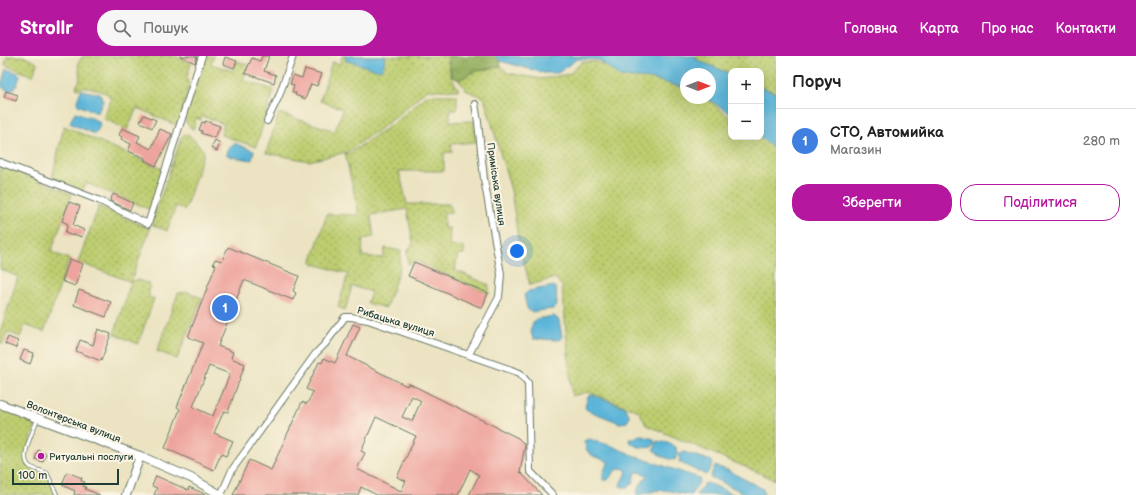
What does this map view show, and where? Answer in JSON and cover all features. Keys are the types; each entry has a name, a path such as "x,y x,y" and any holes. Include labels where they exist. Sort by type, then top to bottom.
{"street":[{"path":"0,162 98,200 148,224 202,56"},
{"path":"267,121 279,96 293,56"},
{"name":"Приміська вулиця","path":"469,354 499,296 501,274 484,179 475,104"},
{"name":"Рибацька вулиця","path":"221,495 232,470 316,353 345,318 351,317 368,320 520,373 528,383 530,471 553,495"},
{"name":"Волонтерська вулиця","path":"0,404 140,456 191,478 221,495"},
{"path":"126,495 140,456"}],"lane":[{"path":"38,418 26,450 25,458 28,465 47,473 57,495"}],"green space":[{"path":"7,56 23,56 37,63 33,76 5,65"},
{"path":"83,56 175,56 191,63 187,77 189,86 178,126 137,108 127,130 103,118 111,100 108,94 89,88 77,89 76,86 80,80 78,63"},
{"path":"204,56 214,56 211,64 233,71 237,61 248,65 243,80 274,90 256,147 221,135 224,124 202,116 201,120 196,118 193,130 187,124 185,119"},
{"path":"342,56 447,56 451,77 459,90 426,90 396,117 347,152 309,161 266,153 279,113 335,131 343,109 320,101 332,62 340,64"},
{"path":"448,56 495,56 500,61 501,66 473,72 459,80 452,77"},
{"path":"695,56 776,56 776,93 764,88 764,68 728,68 728,73 697,60"},
{"path":"582,62 597,62 615,69 639,74 680,86 680,104 714,104 728,116 728,140 764,139 776,146 776,480 646,425 639,411 588,392 572,396 562,286 555,278 530,285 519,245 511,190 484,97 467,91 459,80 473,72 501,66 508,73 541,79 569,74"},
{"path":"427,95 457,95 457,110 450,110 450,122 474,121 476,142 451,144 452,152 444,153 444,171 399,171 407,204 449,204 453,212 444,213 444,228 450,228 449,246 464,247 464,254 458,254 455,270 489,285 489,294 416,261 408,264 407,252 413,243 407,209 371,215 374,237 363,239 362,256 383,258 385,248 401,251 400,267 386,308 367,303 371,292 352,286 345,310 338,307 348,274 311,263 327,214 359,215 345,153 348,154 396,122"},
{"path":"64,126 165,170 151,210 86,183 82,193 54,182 52,178"},
{"path":"185,134 191,137 204,151 185,210 176,206 167,231 153,225 152,222 182,136"},
{"path":"0,165 72,194 51,252 69,259 44,332 25,325 20,337 7,332 3,344 0,343 0,332 18,277 0,269"},
{"path":"99,206 150,229 131,281 138,280 149,284 149,297 154,299 138,344 114,334 131,282 78,262"},
{"path":"188,292 202,298 177,359 157,351 178,293"},
{"path":"0,404 38,418 25,458 29,465 47,473 57,495 0,495"}],"water":[{"path":"345,56 385,56 384,65 378,70 346,61"},
{"path":"495,56 695,56 697,60 728,73 728,112 716,104 716,68 680,68 680,86 651,79 620,77 599,60 577,59 558,73 544,73 500,61"},
{"path":"6,69 20,75 18,83 12,90 9,91 1,85"},
{"path":"764,88 776,93 776,150 764,140"},
{"path":"81,90 101,94 103,101 98,112 78,105 77,101"},
{"path":"75,112 80,113 85,117 88,116 99,122 100,126 95,134 71,124 70,122"},
{"path":"234,143 254,151 252,160 227,155 228,149"},
{"path":"554,286 556,288 557,305 553,309 530,312 527,308 524,295 529,291"},
{"path":"554,316 559,320 562,337 560,340 533,339 531,328 536,319"},
{"path":"592,395 625,407 630,416 627,422 620,423 587,410 585,407 588,396"},
{"path":"638,436 654,439 655,443 652,447 643,448 634,445 629,441 629,439 635,439"},
{"path":"589,439 699,478 700,481 691,495 662,490 636,495 647,475 640,472 635,473 633,482 629,487 621,487 620,485 627,473 625,469 622,468 613,473 608,480 603,480 604,471 609,462 593,456 587,451 584,441"},
{"path":"657,441 668,443 676,447 677,455 675,460 663,457 654,450"},
{"path":"684,452 712,461 713,464 706,475 679,462 679,453"},
{"path":"715,466 727,470 763,489 764,495 740,495 742,492 710,477"},
{"path":"705,483 713,485 737,495 696,495"}],"building":[{"path":"180,56 197,56 195,63"},
{"path":"262,56 269,56 264,71 276,75 274,83 245,73 252,58 260,61"},
{"path":"225,57 237,61 234,68 223,64"},
{"path":"305,69 322,74 317,86 311,84 305,99 295,95 296,93 292,92 294,85 290,84 293,75 302,78"},
{"path":"6,91 18,95 16,101 4,97"},
{"path":"144,115 156,120 152,128 140,122"},
{"path":"205,121 220,126 215,138 201,133 202,131 199,130 202,122 205,123"},
{"path":"122,128 140,136 137,142 151,149 160,129 172,134 156,166 144,160 145,158 128,151 131,144 121,139 122,137 119,135"},
{"path":"215,140 220,143 217,151 211,148"},
{"path":"113,194 133,203 130,210 110,201"},
{"path":"69,202 80,206 73,225 84,230 82,237 65,233 68,224 62,221"},
{"path":"228,247 299,276 293,291 296,293 293,300 244,280 218,346 233,352 231,358 245,364 228,412 224,411 214,433 233,441 226,456 221,454 214,470 165,448 180,409 177,407 203,343 188,337 216,265 213,264 215,259 222,261","holes":["209,366 230,374 213,416 193,407"]},
{"path":"70,259 83,264 75,286 62,281"},
{"path":"414,262 488,293 482,308 408,276"},
{"path":"79,290 111,302 106,317 74,305"},
{"path":"353,324 360,327 347,356 407,386 408,383 518,438 525,445 520,472 542,495 469,495 479,475 470,469 458,495 377,495 361,487 358,495 233,495 249,460 271,470 302,402 307,404 313,392 306,389 319,362 322,363 324,358 335,363","holes":["412,396 421,401 412,421 402,417","376,417 416,436 397,477 406,481 401,491 357,469 365,453 361,451"]},
{"path":"98,329 111,334 101,361 76,351 80,340 93,345"},
{"path":"8,337 18,341 16,348 5,344"},
{"path":"24,350 34,353 30,364 20,360"},
{"name":"Ритуальні послуги","path":"38,450 46,454 43,462 35,459"},
{"path":"67,472 82,478 81,481 85,482 83,486 86,487 85,489 100,495 74,495 75,491 62,485"},
{"path":"156,476 188,490 189,487 207,495 154,495 157,488 152,486"}],"place":[{"name":"СТО, Автомийка","path":"225,308"},
{"name":"Ритуальні послуги","path":"41,456"}]}
